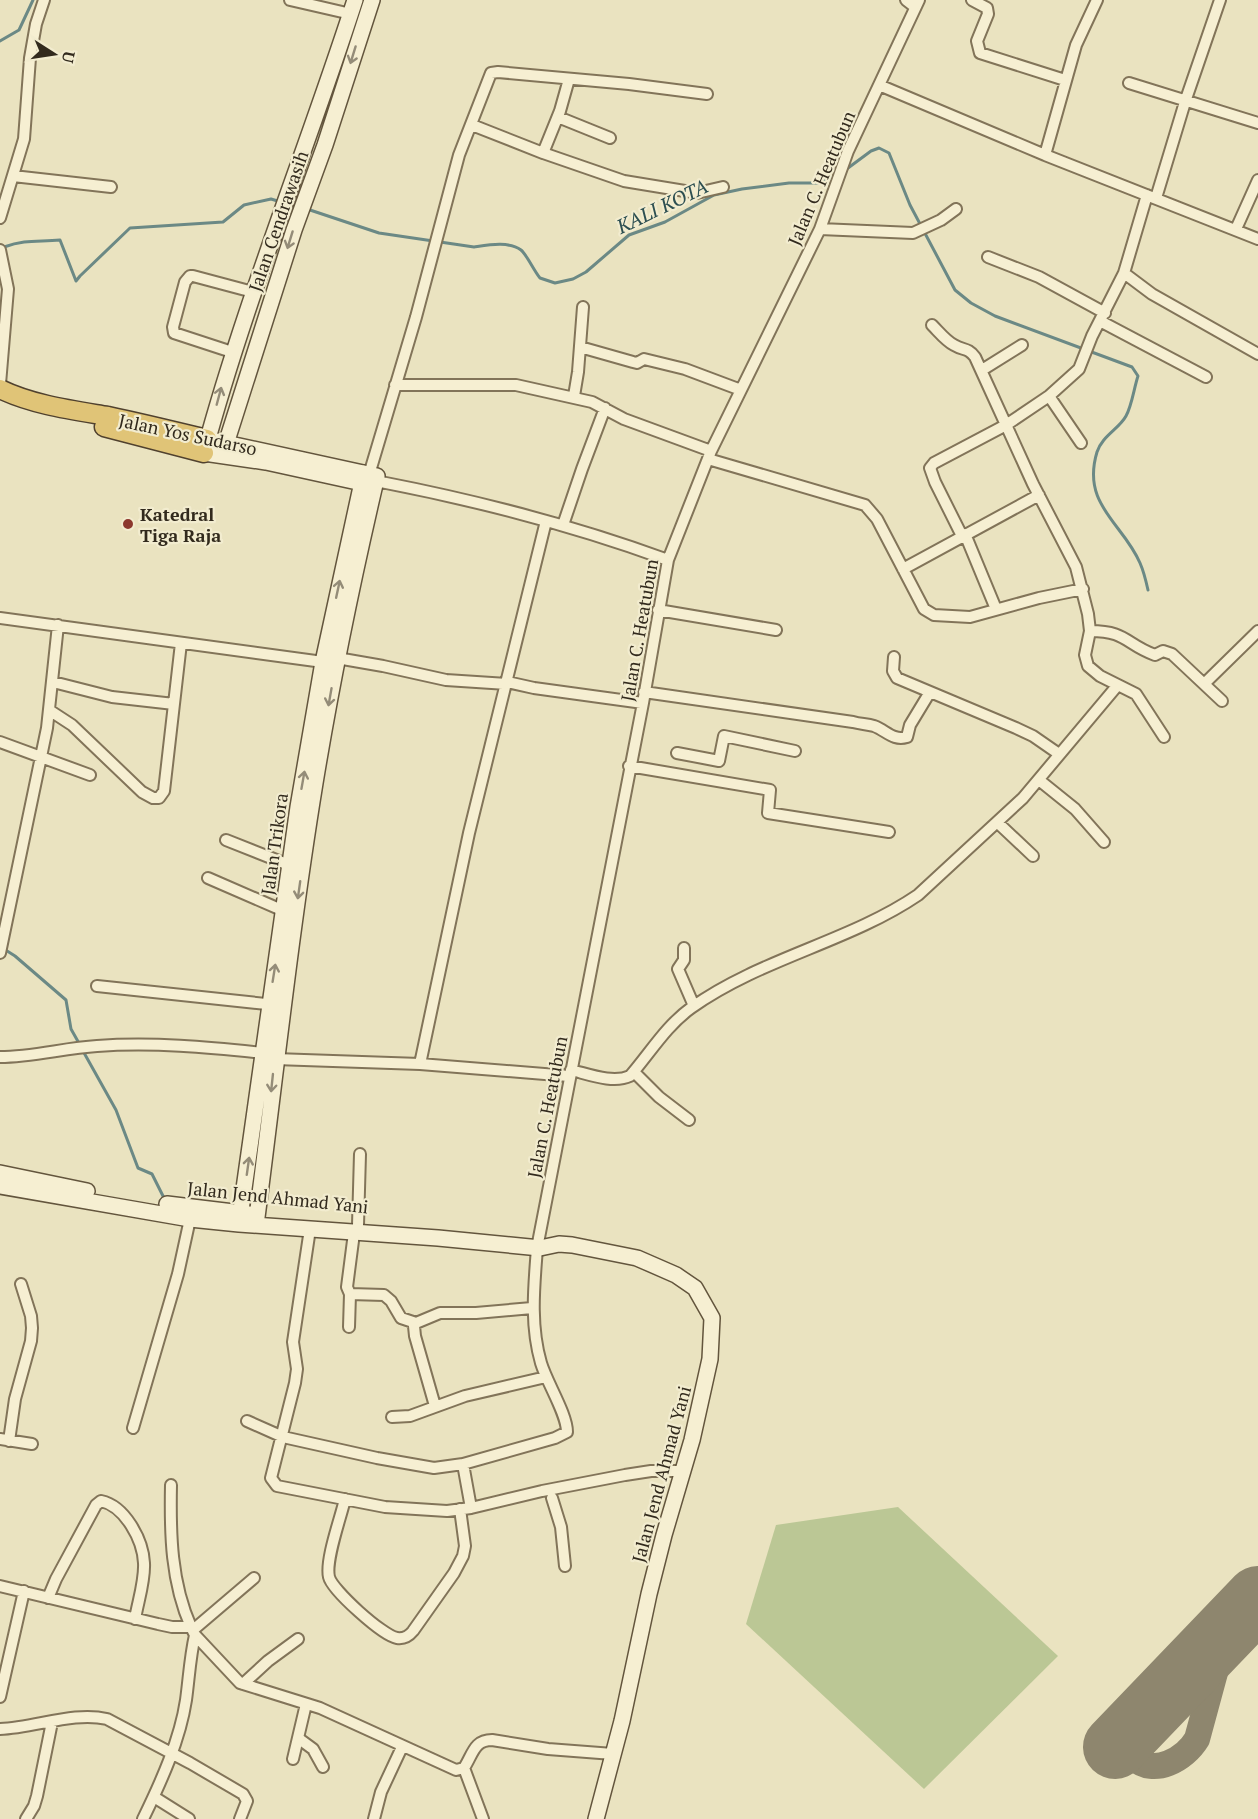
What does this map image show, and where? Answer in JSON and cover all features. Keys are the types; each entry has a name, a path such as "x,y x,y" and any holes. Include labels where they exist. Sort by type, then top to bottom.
{"highway":[{"name":"Jalan Yos Sudarso","path":"0,388 18,396 72,410 149,424 206,446"},
{"name":"Jalan Yos Sudarso","path":"0,399 18,407 206,446"}],"main road":[{"name":"Jalan Cendrawasih","path":"224,449 372,0"},
{"name":"Jalan Cendrawasih","path":"206,446 232,352 353,7"},
{"path":"317,115 333,120"},
{"path":"261,266 281,271"},
{"name":"Jalan Yos Sudarso","path":"206,446 371,478"},
{"name":"Jalan Trikora","path":"276,1005 289,865 330,660 371,478"},
{"name":"Jalan Trikora","path":"240,1219 315,784 330,660"},
{"name":"Jalan Trikora","path":"256,1220 269,1056"},
{"name":"Jalan Jend Ahmad Yani","path":"0,1173 240,1219"},
{"name":"Jalan Jend Ahmad Yani","path":"0,1186 190,1219 256,1220 600,1249 656,1265 695,1288 712,1318 710,1359 702,1399 652,1584 596,1819"},
{"name":"Jalan Jend Ahmad Yani","path":"256,1220 310,1229 356,1229"}],"street":[{"path":"0,218 24,139 30,58 36,24 44,0"},
{"path":"290,0 353,7"},
{"path":"906,0 917,3"},
{"path":"972,0 987,8 988,14 977,41 980,53 1065,80"},
{"path":"1045,155 1080,33 1096,0"},
{"path":"996,609 964,535 934,482 930,468 934,463 1006,425 1049,396 1079,369 1124,273 1220,0"},
{"name":"Jalan C. Heatubun","path":"247,1421 283,1437 422,1467 463,1464 566,1434 567,1428 538,1351 532,1308 538,1243 644,698 668,560 710,455 820,229 848,152 917,3"},
{"path":"668,560 563,525 445,494 371,478 456,165 491,74 498,72 707,94"},
{"path":"543,153 558,117 569,79"},
{"path":"1129,83 1258,123"},
{"path":"879,85 1045,155 1258,239"},
{"path":"558,117 610,138"},
{"path":"472,124 543,153 635,184 697,193 723,187"},
{"path":"13,176 111,187"},
{"path":"1236,229 1258,180"},
{"path":"820,229 913,233 928,227 956,209"},
{"path":"0,250 8,289 0,384"},
{"path":"987,256 1039,277 1206,377"},
{"path":"1124,273 1152,294 1258,354"},
{"path":"232,352 174,333 173,327 185,282 193,276 253,292"},
{"path":"574,396 583,308"},
{"path":"932,325 951,343 971,351 982,370 1039,495 1070,554 1083,589 1088,614 1090,631 1085,655 1088,666 1096,674 1136,694 1164,737"},
{"path":"982,370 1022,345"},
{"path":"580,347 637,363 644,359 674,366 741,390"},
{"path":"395,385 516,384 574,396 710,455 865,505 875,516 924,609 934,615 970,617 1083,589"},
{"path":"1049,396 1081,443"},
{"path":"563,525 605,408"},
{"path":"903,569 1039,495"},
{"path":"420,1064 469,832 546,521"},
{"path":"658,610 776,630"},
{"path":"1,621 58,625 181,643 383,666 446,680 507,683 534,688 853,722 875,726 900,739 908,737 910,725 930,692"},
{"path":"0,952 41,756 53,682 58,625"},
{"path":"1090,631 1119,634 1155,656 1167,651 1177,657 1222,701"},
{"path":"1205,683 1258,631"},
{"path":"49,710 72,726 142,792 159,798 164,791 181,643"},
{"path":"894,657 893,670 897,678 1016,728 1033,736 1059,754"},
{"path":"53,682 112,697 174,704"},
{"path":"0,1057 21,1057 94,1046 137,1045 201,1047 269,1056 570,1073 618,1079 630,1076 676,1020 694,1006 762,967 904,904 934,881 998,823 1039,780 1117,686"},
{"path":"676,753 719,761 724,736 795,751"},
{"path":"0,742 90,775"},
{"path":"629,766 770,790 768,813 889,832"},
{"path":"1039,780 1075,809 1104,842"},
{"path":"998,823 1033,856"},
{"path":"226,840 289,865"},
{"path":"208,878 284,911"},
{"path":"684,948 684,960 678,969 694,1006"},
{"path":"97,986 276,1005"},
{"path":"634,1072 689,1120"},
{"path":"349,1327 350,1294 347,1287 356,1229 360,1154"},
{"path":"133,1428 159,1344 190,1219"},
{"path":"310,1229 293,1342 297,1369 295,1383 273,1472 273,1482 277,1486 400,1509 466,1509 625,1475 651,1471 683,1471"},
{"path":"21,1284 32,1316 31,1341 5,1440 32,1444"},
{"path":"350,1294 384,1295 401,1318 416,1323 440,1313 476,1313 532,1308"},
{"path":"416,1323 415,1336 435,1406"},
{"path":"392,1417 410,1416 490,1390 546,1377"},
{"path":"345,1499 328,1572 329,1580 346,1599 382,1631 400,1638 410,1635 460,1564 465,1546 466,1509 463,1464"},
{"path":"171,1485 171,1550 182,1603 193,1631 235,1678 243,1684 306,1704 364,1727 448,1767 456,1770 464,1768"},
{"path":"552,1498 561,1527 565,1566"},
{"path":"48,1598 96,1505 101,1501 112,1506 131,1524 142,1551 143,1573 135,1619"},
{"path":"143,1819 171,1753 186,1701 193,1631 254,1578"},
{"path":"0,1586 193,1631"},
{"path":"0,1697 2,1680 24,1591"},
{"path":"243,1684 298,1639"},
{"path":"293,1759 306,1704"},
{"path":"0,1729 74,1717 107,1719 246,1796 246,1805 240,1819"},
{"path":"26,1819 37,1796 52,1722"},
{"path":"298,1738 314,1749 323,1767"},
{"path":"483,1819 464,1768 478,1742 492,1740 548,1749 613,1754"},
{"path":"374,1819 386,1779 402,1747"},
{"path":"154,1797 189,1819"}],"green space":[{"path":"898,1507 1058,1656 924,1789 746,1624 776,1525"}],"waterway":[{"path":"0,41 19,30 33,0"},
{"name":"KALI KOTA","path":"844,171 871,151 879,148 889,153 910,205 955,290 971,303 995,316 1132,367 1138,376 1130,407 1123,421 1099,446 1094,470 1095,486 1106,512 1133,549 1144,573 1148,590"},
{"name":"KALI KOTA","path":"307,209 379,233 474,247 511,245 523,252 540,278 555,283 573,279 586,272 629,235 665,222 714,195 789,183 820,183 835,176"},
{"name":"KALI KOTA","path":"4,247 26,242 60,240 76,281 130,228 223,222 244,205 271,199 281,202"},
{"path":"4,949 66,1000 71,1029 80,1045"},
{"path":"83,1051 116,1110 138,1168 152,1174 164,1198"}],"taxiway":[{"path":"1168,1692 1151,1694 1134,1703 1128,1710 1122,1726 1122,1735 1128,1751 1134,1758 1151,1766 1160,1766 1177,1759 1197,1739 1226,1632"}],"runway":[{"path":"1115,1747 1258,1598"}],"place":[{"name":"Katedral Tiga Raja","path":"128,524"}]}
